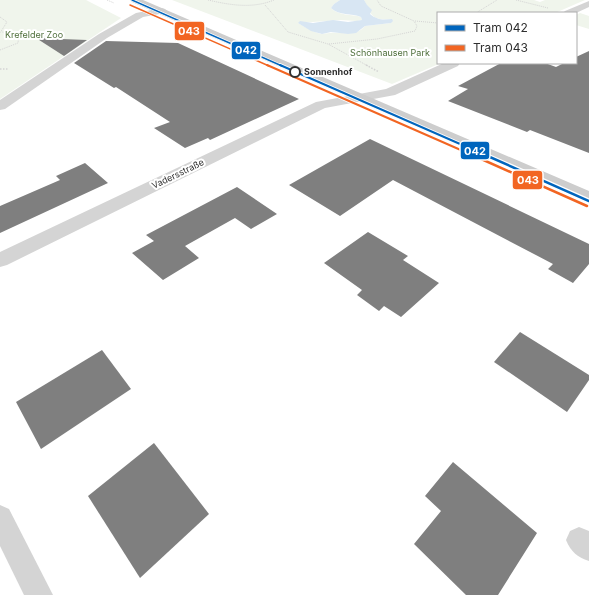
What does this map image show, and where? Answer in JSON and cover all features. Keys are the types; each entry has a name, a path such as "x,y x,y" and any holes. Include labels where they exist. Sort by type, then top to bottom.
{"main road":[{"path":"135,0 589,197"}],"street":[{"path":"570,12 589,4"},
{"path":"0,106 103,36 140,15 162,11"},
{"name":"Vadersstraße","path":"0,260 321,105 390,92 452,64"}],"lane":[{"path":"0,518 39,595"}],"path":[{"path":"208,0 230,5 265,4 274,0"},
{"path":"378,0 381,6 414,21 437,23"},
{"path":"478,12 496,0"},
{"path":"516,0 552,10"},
{"path":"265,4 288,32 328,44 381,73"},
{"path":"0,16 7,22 1,33 19,34 18,43 0,50"},
{"path":"328,44 377,39 415,31 417,26 414,21"},
{"path":"0,69 9,69"}],"green space":[{"name":"Krefelder Zoo","path":"0,0 86,0 121,18 0,99"},
{"name":"Schönhausen Park","path":"172,0 340,0 331,8 334,11 341,14 361,17 362,20 357,21 341,20 298,23 321,34 353,33 365,26 391,23 392,19 380,19 371,14 364,0 534,0 540,2 545,0 585,0 557,12 437,12 437,64 439,64 392,84"},
{"path":"580,13 589,16 589,29 577,25 577,14"}],"water":[{"path":"340,0 364,0 372,10 370,14 380,19 392,19 393,21 391,23 365,26 356,33 348,34 331,32 322,34 311,31 298,23 300,21 313,23 333,20 348,22 362,20 361,17 334,11 331,8"}],"building":[{"path":"36,38 87,40 64,56"},
{"path":"106,41 178,43 299,99 210,140 208,138 185,148 154,128 170,122 116,87 114,88 74,63"},
{"path":"589,51 589,153 530,130 527,132 448,101 468,89 458,86 499,64 548,64 556,67 562,64 577,64 577,57"},
{"path":"370,139 589,244 589,264 573,283 548,269 553,264 393,180 340,216 289,185"},
{"path":"85,163 108,183 0,233 0,206 60,180 56,176"},
{"path":"237,187 277,214 251,229 235,218 185,246 199,258 163,280 132,253 154,241 146,235"},
{"path":"368,232 408,256 403,260 439,283 401,317 384,306 379,311 357,295 362,290 324,263"},
{"path":"520,332 589,375 589,380 567,412 494,362"},
{"path":"102,350 131,389 41,449 16,402"},
{"path":"154,443 209,514 140,578 88,496"},
{"path":"453,462 537,533 498,595 466,595 414,544 441,511 425,496"}],"tram line":[{"name":"042","path":"132,0 589,201"},
{"name":"043","path":"130,5 587,206"}],"place":[{"name":"Sonnenhof","path":"295,72"}]}
